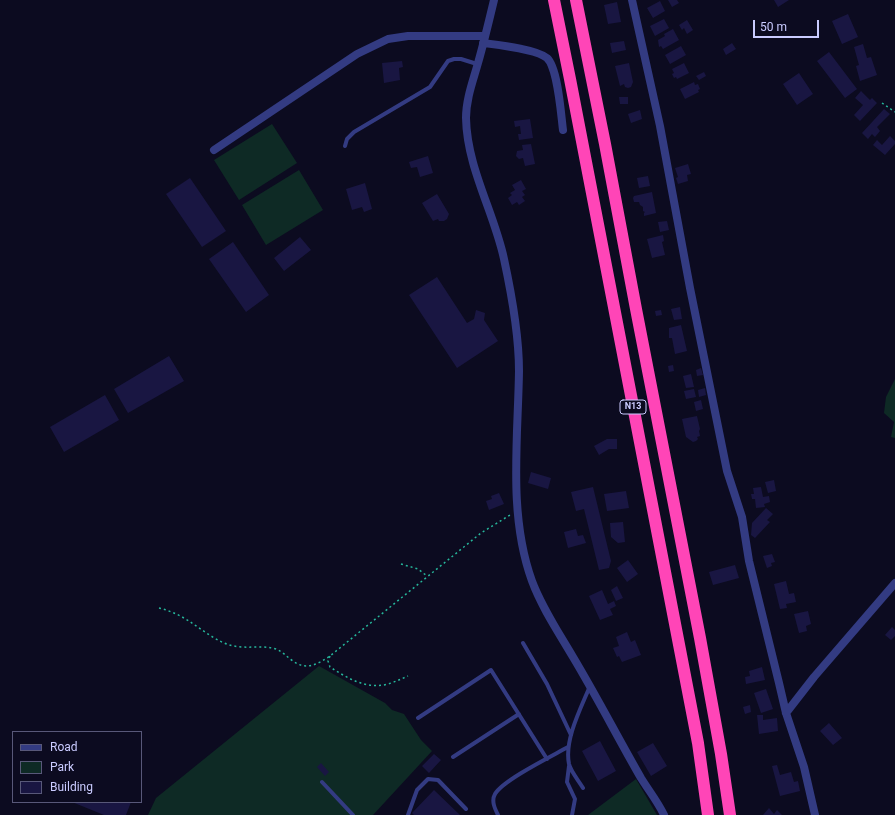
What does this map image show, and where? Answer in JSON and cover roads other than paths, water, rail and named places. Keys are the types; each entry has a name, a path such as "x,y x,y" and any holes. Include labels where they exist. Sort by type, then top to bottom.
{"highway":[{"name":"N13","path":"554,0 569,71 698,743 708,815"},
{"name":"N13","path":"576,0 700,638 730,815"}],"street":[{"path":"494,0 470,92 466,115 467,140 473,164 500,241 516,327 519,369 517,442 518,511 523,548 536,592 664,815"},
{"path":"632,0 660,126 681,242 724,458 730,482 742,517 749,561 786,712 804,767 816,815"},
{"path":"214,150 356,54 388,38 408,36 484,40 537,53 547,58 552,66 555,77 563,130"},
{"path":"786,712 895,582"}],"lane":[{"path":"345,146 347,139 354,132 430,87 448,61 461,59 477,64"},
{"path":"523,643 547,684 571,736"},
{"path":"418,718 491,670 547,759"},
{"path":"572,815 575,798 567,782 569,765 568,747 590,686"},
{"path":"453,756 519,714"},
{"path":"498,815 494,806 494,795 502,787 520,774 568,747"},
{"path":"569,765 583,788"},
{"path":"408,815 417,790 428,779 438,780 466,809"},
{"path":"322,782 353,815"}]}
